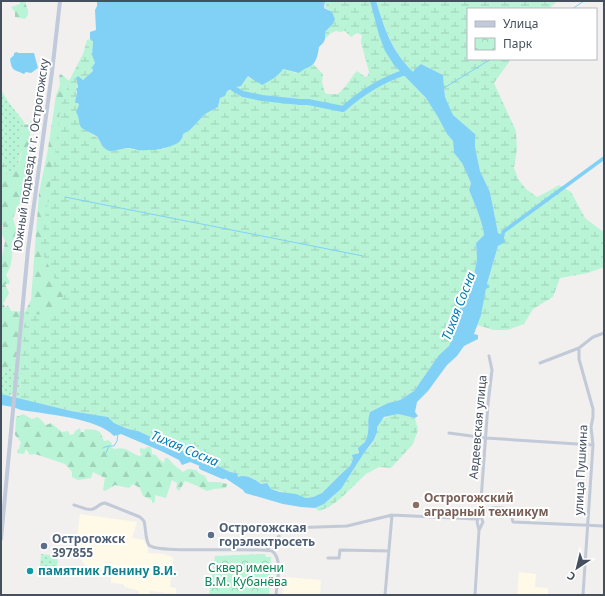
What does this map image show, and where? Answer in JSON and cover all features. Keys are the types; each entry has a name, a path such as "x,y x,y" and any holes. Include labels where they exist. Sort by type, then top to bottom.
{"main road":[{"name":"Южный подъезд к г. Острогожску","path":"1,539 3,501 10,446 29,242 60,1"}],"street":[{"path":"540,363 579,348 593,337 604,333"},
{"name":"улица Пушкина","path":"579,348 579,359 593,409 591,427 593,445 583,595"},
{"name":"Авдеевская улица","path":"475,595 479,530 478,522 480,514 492,370 489,356"},
{"path":"449,433 486,438 593,445"},
{"path":"74,505 94,509 105,502 140,517 144,521 148,543 152,547 171,549 267,550 274,552 278,557 279,562 276,595"},
{"path":"289,528 347,526 392,515 475,520 488,508 508,509 513,522 604,526"},
{"path":"385,595 392,515"},
{"path":"267,550 279,536"},
{"path":"328,558 339,558 340,550 389,551"}],"shaded area":[{"path":"80,514 137,522 132,538 144,540 148,553 164,554 173,558 170,587 176,588 176,594 150,591 149,595 139,595 139,591 125,587 123,584 111,583 112,570 91,570 86,567 78,554 80,546 76,545"},
{"path":"519,572 536,574 535,587 548,588 548,595 517,595"},
{"path":"284,577 321,580 320,595 282,595"}],"green space":[{"path":"20,1 25,1 28,10 28,14 25,19 15,17 15,12 11,7 20,4"},
{"path":"325,1 370,1 402,73 426,98 439,117 447,134 453,141 454,153 462,163 471,183 469,190 476,206 484,235 476,243 477,259 471,291 466,301 459,309 457,327 449,346 439,355 414,391 400,400 388,403 370,412 369,433 350,466 322,493 306,498 271,489 267,483 261,484 256,480 244,476 238,477 237,473 230,472 206,460 202,461 197,456 179,451 138,431 128,429 114,423 108,417 71,411 19,399 22,372 20,368 26,310 34,314 50,315 59,308 63,296 40,248 55,155 60,108 71,77 83,54 87,40 93,40 92,55 95,63 92,67 93,71 83,80 76,78 76,99 79,105 77,112 84,129 99,139 102,146 113,150 130,148 135,150 163,149 182,140 183,134 190,130 205,114 218,107 220,98 225,96 226,91 239,86 248,76 250,79 267,82 283,69 296,73 313,64 323,74 322,82 325,93 328,94 338,94 357,71 367,77 369,72 361,42 362,35 357,33 351,37 345,31 336,31 331,33 326,38 325,32 333,24 329,10 324,7 326,6"},
{"path":"376,1 557,1 550,8 467,8 467,60 510,60 494,83 516,131 517,149 514,168 518,179 526,189 537,197 559,185 571,192 585,218 602,231 604,230 604,267 588,273 560,278 553,297 533,309 524,324 508,330 494,330 477,325 493,262 503,235 498,233 490,192 480,171 475,147 475,134 453,115 445,97 443,75 421,64 413,73 394,48"},
{"path":"61,74 68,80 71,79 103,247 22,372 12,367 7,369 5,368 1,375 1,263 5,241 2,234 3,225 1,225 1,160 4,162 6,174 12,176 17,168 21,154 18,141 21,139 23,124 29,125 31,119 35,129 31,131 30,134 31,147 29,149 26,169 24,170 27,180 24,184 24,196 13,219 17,231 13,242 11,264 6,275 10,282 9,284 5,284 9,293 3,304 6,308 8,305 11,311 25,312 31,300 39,193 48,149 56,95 60,85 59,76"},
{"path":"1,90 25,123 23,124 21,139 22,149 17,168 12,176 6,174 4,162 1,160"},
{"path":"12,367 22,372 19,399 11,394 9,397 1,394 1,375 5,368"},
{"path":"23,414 32,419 38,417 46,425 51,423 62,432 68,431 70,435 74,434 75,431 80,428 81,432 84,432 85,429 96,430 100,432 104,441 108,440 112,443 111,447 114,449 122,448 139,456 142,455 140,448 145,449 147,447 151,447 152,454 156,455 164,463 165,458 168,458 183,472 188,469 196,470 205,476 208,482 227,484 226,488 207,491 185,481 179,491 176,488 177,483 172,480 166,498 155,495 155,502 152,503 152,500 143,496 140,488 133,484 129,488 115,485 105,491 103,490 105,478 93,472 91,478 78,480 72,477 72,472 65,464 35,454 30,455 26,449 24,454 17,453 21,442 15,435 16,417"},
{"path":"398,414 415,418 418,430 413,444 391,468 379,467 366,474 340,499 329,507 319,511 315,508 331,499 343,485 364,453 374,441 376,428 379,423 386,417"},
{"path":"41,554 58,556 57,568 40,566"},
{"name":"Сквер имени В.М. Кубанёва","path":"265,554 266,557 271,557 269,595 209,595 215,556"}],"water":[{"path":"97,1 325,1 324,8 332,12 335,19 333,24 325,32 325,40 319,47 315,62 311,66 299,73 283,69 277,76 262,85 248,76 241,86 227,91 225,96 220,98 218,107 205,114 190,130 183,134 182,139 179,142 171,146 152,150 136,150 128,148 109,151 103,146 97,137 81,127 76,112 79,105 78,103 75,103 77,92 76,89 78,87 76,78 78,76 83,80 93,71 92,67 95,63 92,55 93,41 90,39 90,32 96,30 95,10"},
{"path":"370,1 376,1 382,21 394,48 405,64 413,72 421,64 443,75 445,97 453,115 475,134 475,147 480,171 490,192 498,233 503,235 505,242 498,246 487,284 490,287 486,289 481,315 474,334 478,335 478,339 464,346 457,356 447,365 428,391 417,402 415,412 418,416 415,418 398,414 384,417 377,427 374,440 341,489 324,504 315,508 283,504 245,493 243,490 216,472 208,469 203,471 200,466 190,462 182,465 179,460 161,451 121,434 114,436 96,425 84,421 1,405 1,394 71,411 108,417 114,423 128,429 138,431 190,455 197,456 202,461 206,460 230,472 237,473 238,477 244,476 256,480 261,484 267,483 271,489 296,494 306,498 322,493 350,466 353,459 352,455 359,453 358,448 365,442 370,412 388,403 400,400 414,391 439,355 449,346 457,327 459,309 466,301 471,291 477,259 476,243 484,235 476,206 469,190 471,183 462,163 454,153 453,141 447,134 426,98 394,65 385,51"},
{"path":"14,53 34,53 38,68 31,73 26,72 24,74 14,70 10,59"}],"waterway":[{"path":"574,8 584,1"},
{"path":"444,88 489,60"},
{"path":"234,89 243,94 262,98 308,102 343,109 357,97 373,87 389,78 406,72"},
{"path":"501,238 503,232 604,158"},
{"path":"65,197 363,256"},
{"path":"106,453 109,446 114,446 117,441 118,434"},
{"path":"103,448 109,446"},
{"name":"Тихая Сосна","path":"202,467 223,476"}],"place":[{"name":"Острогожский аграрный техникум","path":"416,505"},
{"name":"Острогожская горэлектросеть","path":"211,535"},
{"name":"Острогожск 397855","path":"44,546"},
{"name":"памятник Ленину В.И.","path":"30,571"}]}
